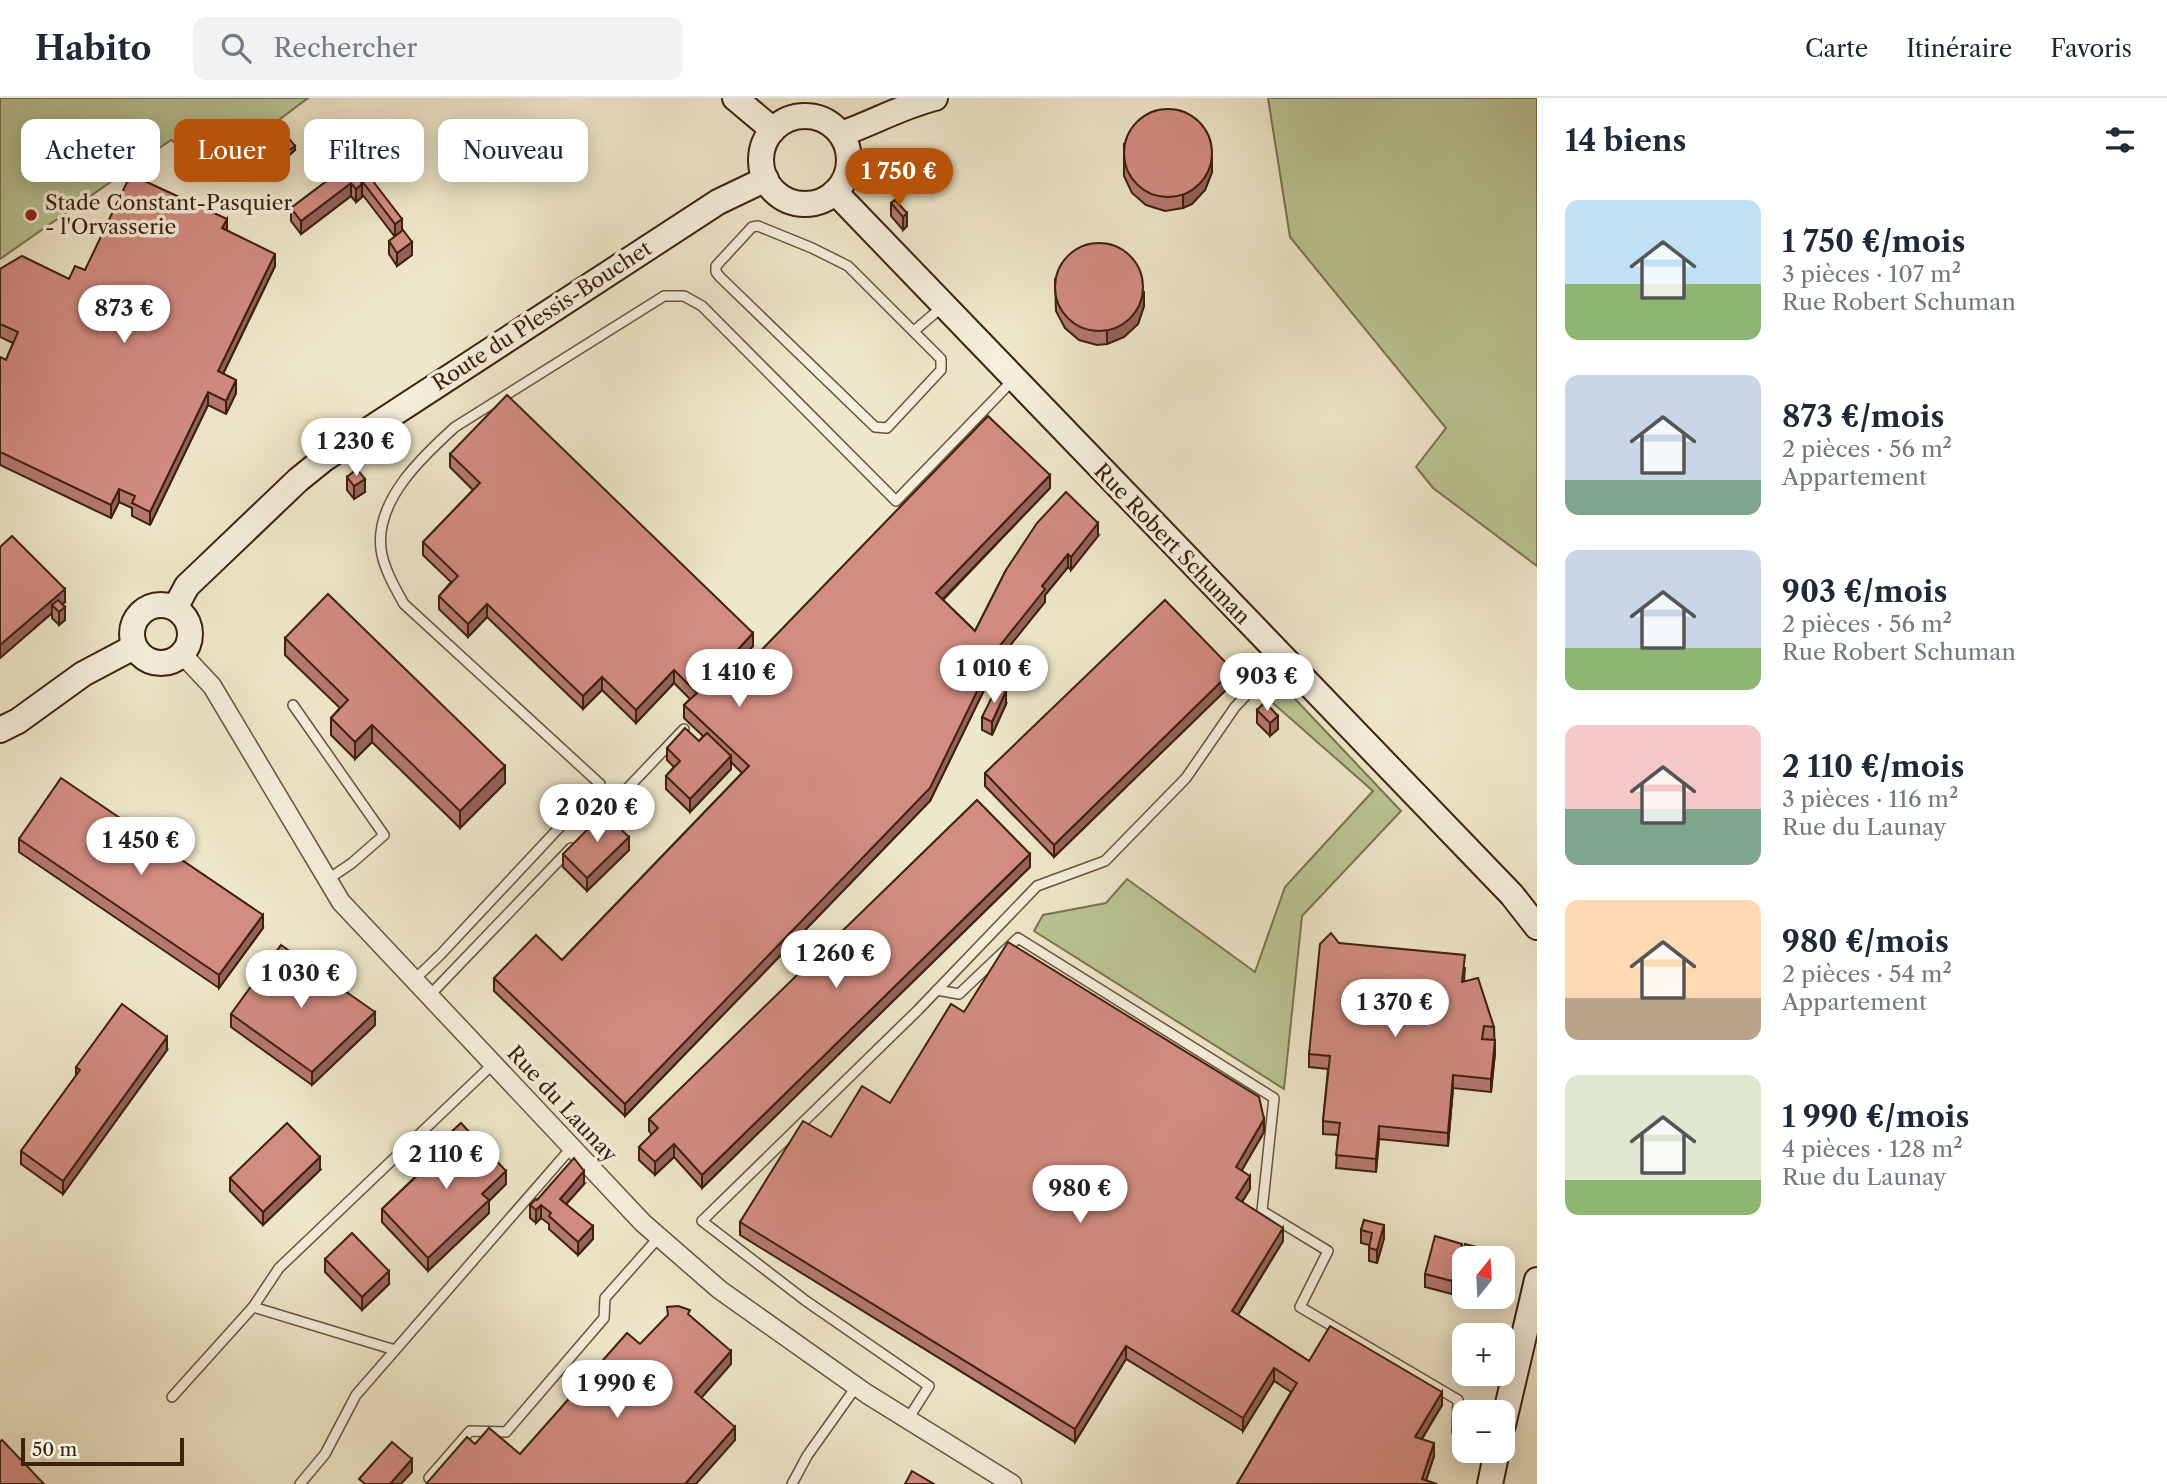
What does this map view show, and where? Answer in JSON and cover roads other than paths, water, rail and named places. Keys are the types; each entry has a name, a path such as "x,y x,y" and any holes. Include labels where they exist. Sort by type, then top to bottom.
{"street":[{"path":"734,98 773,130"},
{"path":"841,134 911,103 934,98"},
{"path":"808,116 832,125 841,134 847,146 848,170 835,192 815,203 792,202 781,197 766,179 762,153 773,130 783,121 808,116"},
{"name":"Route du Plessis-Bouchet","path":"175,608 187,586 298,480 324,459 718,202 740,189 766,179"},
{"name":"Rue Robert Schuman","path":"835,192 1512,895 1537,927"},
{"path":"157,605 175,608 187,621 190,630 187,647 175,660 156,663 147,661 134,647 132,629 140,613 157,605"},
{"path":"0,730 18,721 83,674 134,647"},
{"name":"Rue du Launay","path":"182,654 212,686 341,902 659,1237 720,1290 856,1387 1012,1484"},
{"path":"1509,1400 1536,1291"},
{"path":"1490,1484 1494,1463"}],"lane":[{"path":"752,227 765,227 848,266 914,331 941,359 941,370 887,428 881,429 875,427 720,277 716,266 752,227"},
{"path":"414,980 442,954 600,784 404,604 391,581 380,549 384,517 397,491 428,451 455,427 664,296 684,296 702,306 896,501 1014,379"},
{"path":"914,331 943,306"},
{"path":"908,1419 929,1387 806,1301 702,1221 937,990 1037,886 1105,861 1186,778 1235,707 1282,658"},
{"path":"293,705 384,835 352,863 327,880"},
{"path":"593,825 684,729"},
{"path":"429,996 574,844"},
{"path":"937,990 959,994 1018,938 1275,1098 1262,1210 1328,1251 1300,1307 1458,1400"},
{"path":"172,1396 253,1307 279,1268 493,1063"},
{"path":"300,1484 325,1454 356,1395 572,1147"},
{"path":"429,1478 470,1431 506,1432 604,1318 605,1298 659,1237"},
{"path":"253,1307 395,1350"},
{"path":"792,1484 807,1456 856,1387"}],"place":[{"name":"Stade Constant-Pasquier - l'Orvasserie","path":"31,215"}]}
